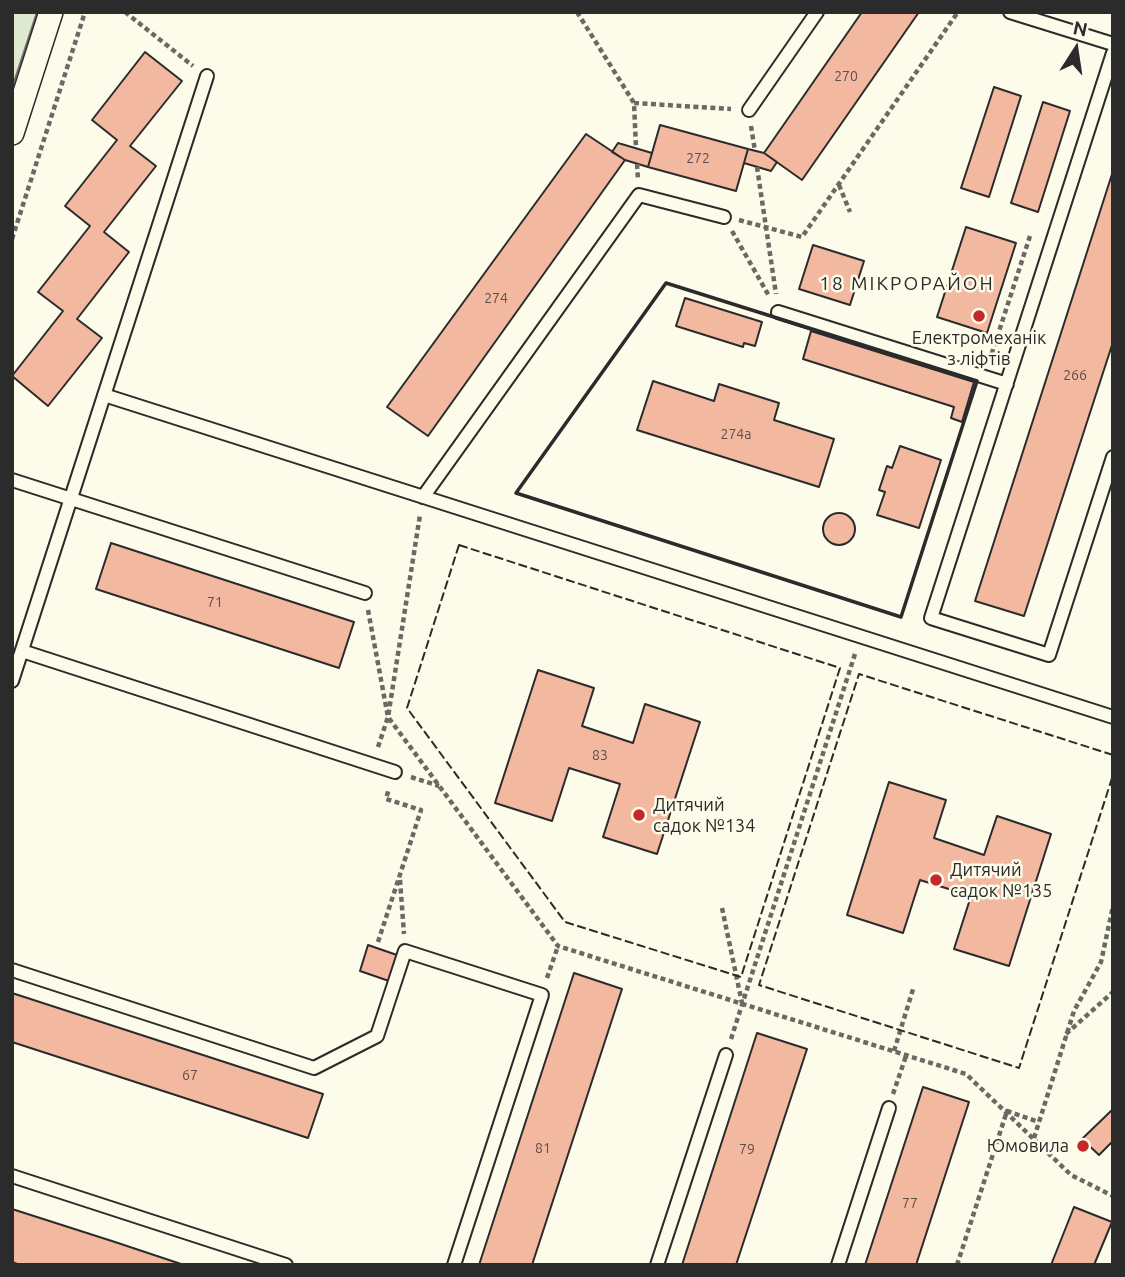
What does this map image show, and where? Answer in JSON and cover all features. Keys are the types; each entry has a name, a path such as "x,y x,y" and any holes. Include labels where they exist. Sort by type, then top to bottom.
{"street":[{"path":"12,133 51,12"}],"lane":[{"path":"749,110 817,12"},
{"path":"1010,12 1113,44"},
{"path":"1113,53 931,618 1049,655 1113,457"},
{"path":"12,681 207,76"},
{"path":"423,497 639,195 724,217"},
{"path":"778,312 1007,384"},
{"path":"104,395 1113,717"},
{"path":"12,480 365,593"},
{"path":"22,651 394,772"},
{"path":"12,970 314,1068 377,1036 405,951 542,995 454,1265"},
{"path":"657,1265 726,1055"},
{"path":"838,1265 889,1108"},
{"path":"12,1176 286,1265"}],"path":[{"path":"12,239 85,12"},
{"path":"125,12 207,76"},
{"path":"578,12 634,103 636,148"},
{"path":"724,217 802,237 958,12"},
{"path":"634,103 749,110"},
{"path":"757,167 778,312"},
{"path":"839,184 850,212"},
{"path":"724,217 778,312"},
{"path":"985,377 1030,236"},
{"path":"372,765 388,717 423,497"},
{"path":"365,593 388,717 558,946 966,1074 1071,1175 1113,1196"},
{"path":"726,1055 860,636"},
{"path":"394,772 440,786"},
{"path":"378,942 421,810 386,799"},
{"path":"400,876 405,951"},
{"path":"1034,1139 1066,1034 1087,984 1101,962 1113,906"},
{"path":"722,908 742,1004"},
{"path":"542,995 558,946"},
{"path":"894,1051 914,986"},
{"path":"1066,1034 1113,992"},
{"path":"889,1108 906,1055"},
{"path":"1007,1111 1039,1122"},
{"path":"957,1265 1007,1111"}],"green space":[{"path":"12,12 37,12 12,88"}],"building":[{"path":"862,12 919,12 802,180 764,153"},
{"path":"145,52 182,81 130,146 156,166 104,232 129,252 77,319 102,338 48,406 12,376 63,311 38,292 90,226 65,206 117,140 92,120"},
{"path":"994,87 1021,96 989,197 961,188"},
{"path":"1043,102 1070,111 1038,212 1011,203"},
{"path":"660,125 748,149 736,191 648,167"},
{"path":"586,134 625,160 428,436 387,407"},
{"path":"618,143 652,153 648,167 625,160 612,152"},
{"path":"748,149 764,153 777,162 771,171 744,163"},
{"path":"1113,171 1113,342 1024,616 975,601"},
{"path":"966,227 1016,243 987,333 937,317"},
{"path":"813,245 864,261 850,305 799,289"},
{"path":"685,298 762,322 755,346 744,343 743,347 676,326"},
{"path":"811,331 974,382 962,422 951,418 954,407 803,359"},
{"path":"653,381 714,401 719,384 779,403 774,420 834,439 819,487 637,430"},
{"path":"900,446 941,460 919,528 877,515 885,492 879,490 887,466 892,468"},
{"path":"839,513 851,517 855,529 851,541 839,545 827,541 823,529 827,517"},
{"path":"111,543 354,622 339,668 96,589"},
{"path":"538,670 594,688 582,726 633,743 645,704 700,722 657,854 603,837 620,784 569,768 552,821 495,803"},
{"path":"889,782 946,800 934,838 984,855 997,816 1051,834 1009,966 954,949 971,896 920,880 903,933 847,915"},
{"path":"368,945 397,955 389,981 360,971"},
{"path":"574,973 622,989 532,1265 479,1265"},
{"path":"12,993 323,1094 308,1138 12,1042"},
{"path":"757,1033 807,1049 736,1265 682,1265"},
{"path":"923,1087 969,1102 916,1265 865,1265"},
{"path":"1113,1109 1113,1141 1099,1155 1082,1139"},
{"path":"1074,1207 1112,1222 1094,1265 1051,1265"},
{"path":"12,1209 184,1265 20,1265 12,1262"}],"fence":[{"path":"459,545 840,668 741,977 565,922 407,708 459,545"},
{"path":"1113,755 859,674 759,985 1019,1068 1113,775"}],"wall":[{"path":"666,283 977,381 901,617 516,493 666,283"}],"place":[{"name":"Електромеханік з ліфтів","path":"979,316"},
{"name":"Дитячий садок №134","path":"639,815"},
{"name":"Дитячий садок №135","path":"936,880"},
{"name":"Юмовила","path":"1083,1146"}],"district":[{"name":"18 МІКРОРАЙОН","path":"907,284"}]}
